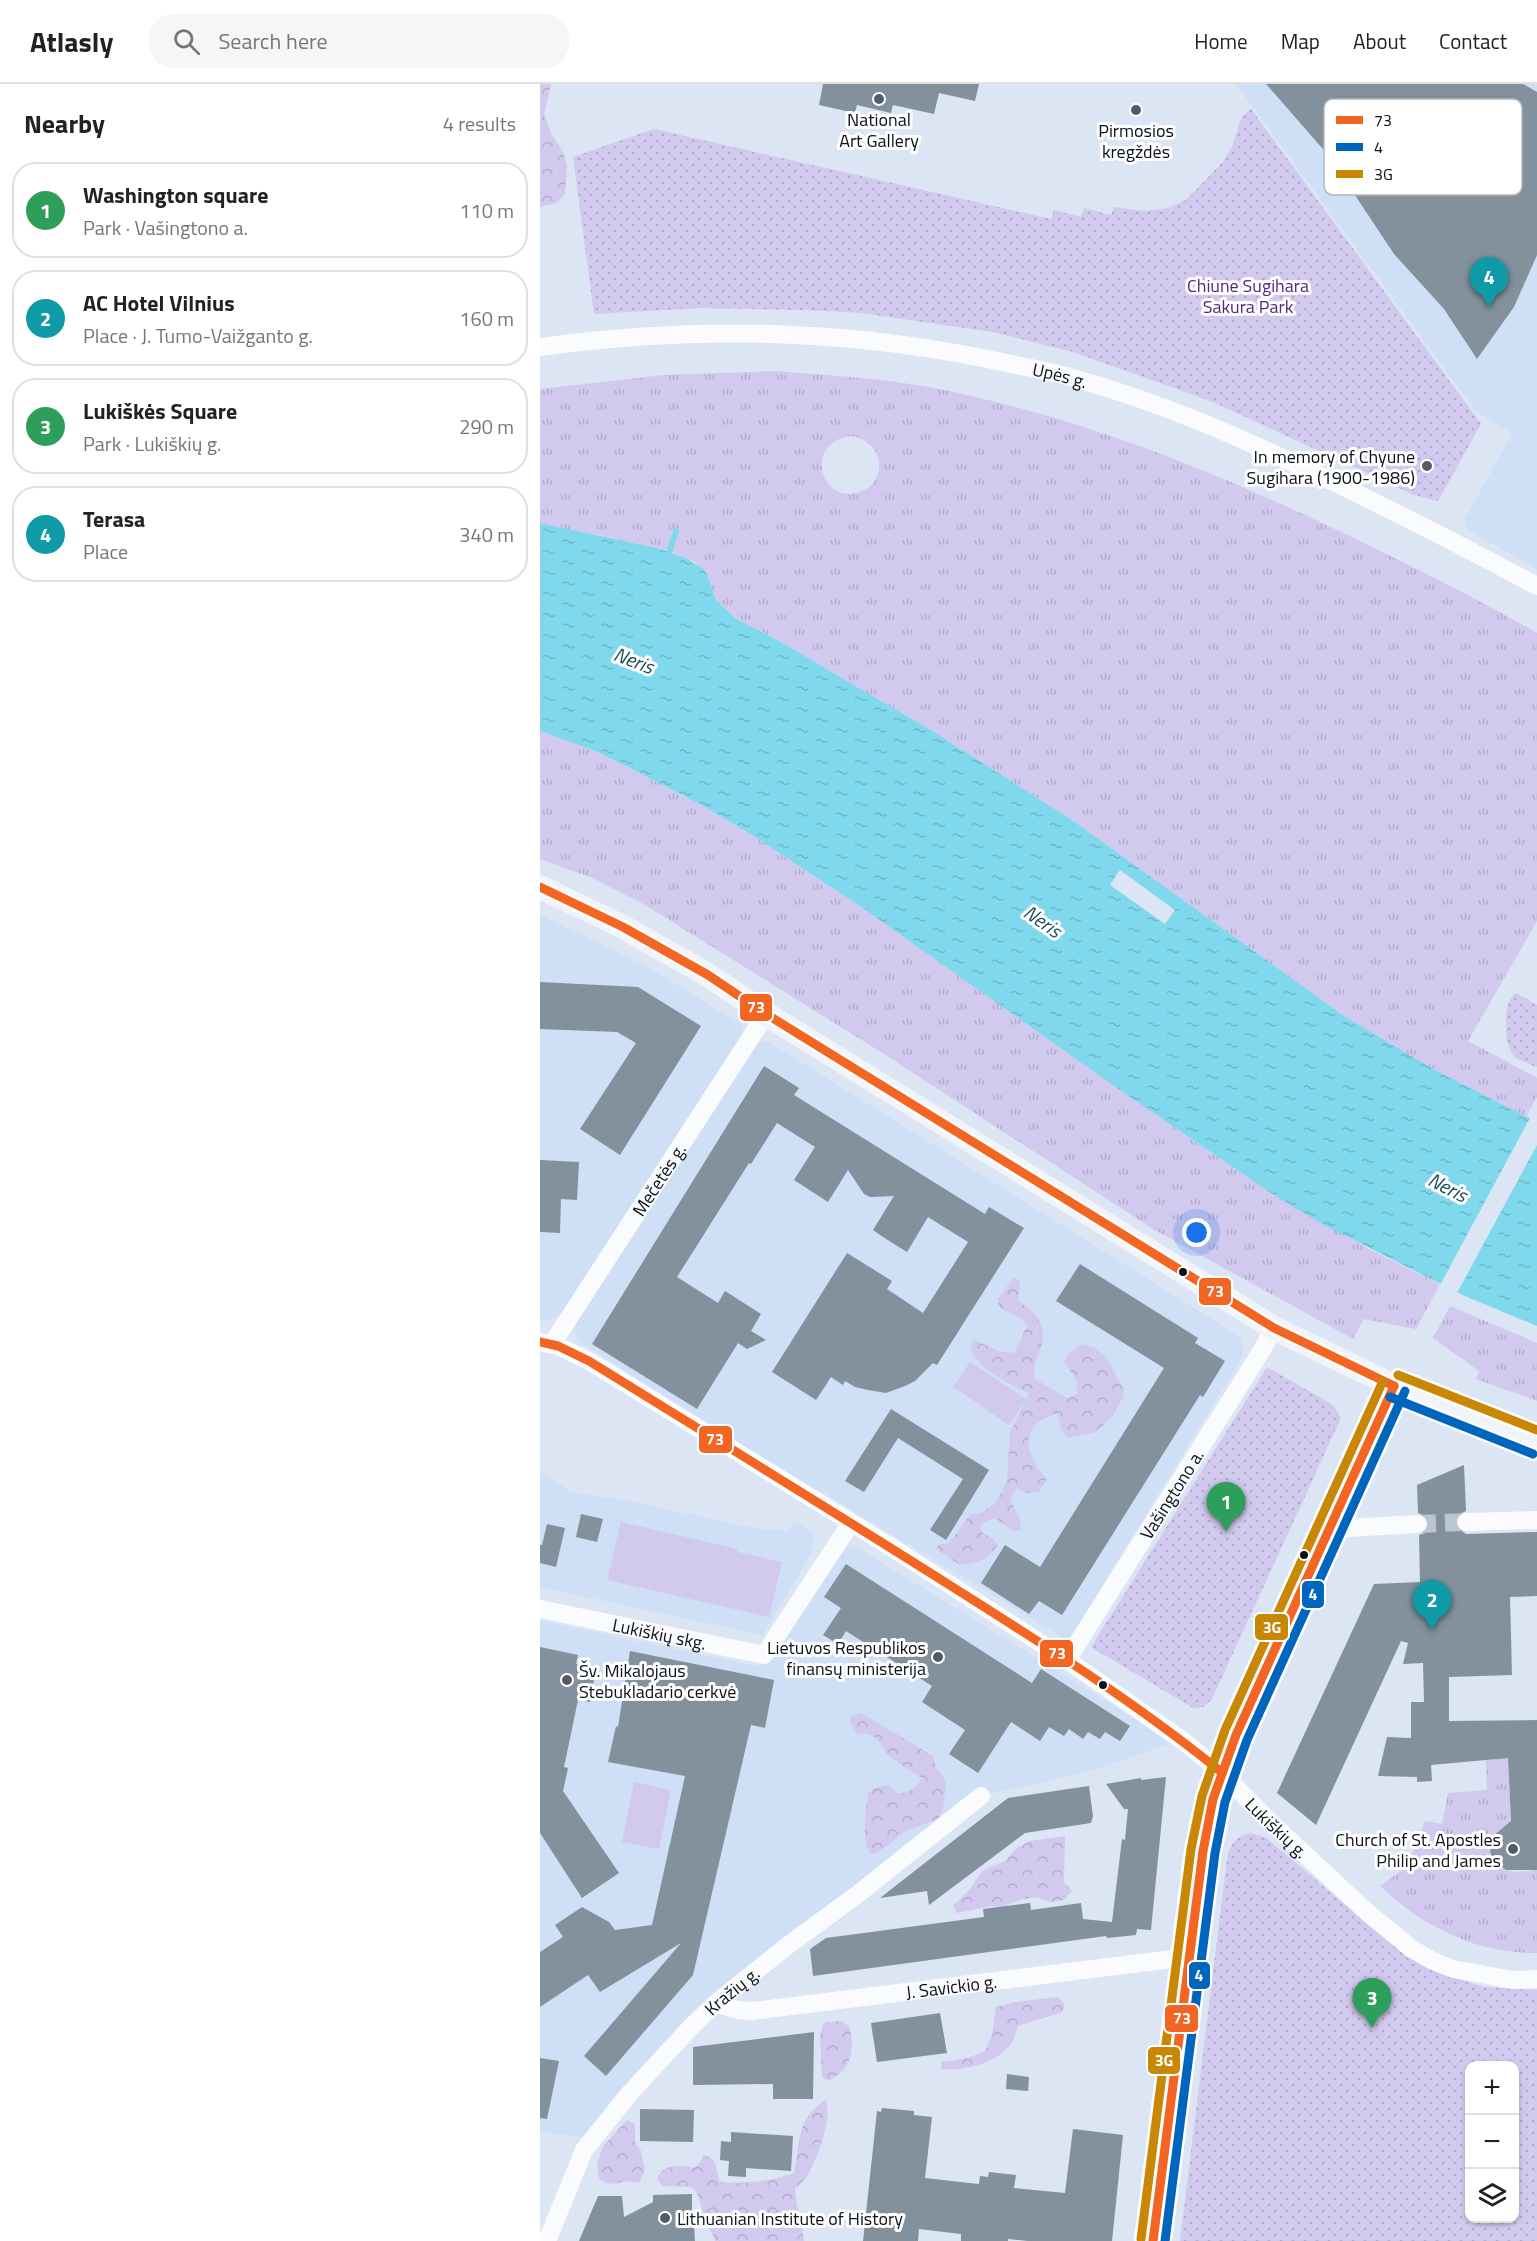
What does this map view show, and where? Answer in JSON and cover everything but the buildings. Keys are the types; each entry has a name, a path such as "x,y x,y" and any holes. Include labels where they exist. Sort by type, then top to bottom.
{"main road":[{"path":"540,887 633,932 708,975 766,1014 1274,1328 1394,1386 1537,1443"},
{"path":"1153,2241 1207,1822 1220,1771 1394,1386"}],"street":[{"name":"Upės g.","path":"540,347 663,334 788,333 917,345 1077,378 1184,414 1262,448 1433,530 1537,586"},
{"name":"Mečetės g.","path":"546,1343 766,1014"},
{"name":"Vašingtono a.","path":"1067,1660 1274,1328"},
{"name":"Lukiškių g.","path":"546,1343 588,1361 851,1523 1067,1660 1182,1740 1220,1771 1312,1862 1367,1912 1412,1949 1453,1969 1513,1980 1537,1978"},
{"path":"1466,1522 1537,1520"},
{"name":"Lukiškių skg.","path":"540,1609 764,1655 851,1523"},
{"path":"1329,1529 1418,1524"},
{"name":"Kražių g.","path":"547,2241 584,2150 629,2094 716,2003 981,1796"},
{"name":"J. Savickio g.","path":"716,2003 736,2010 752,2011 1189,1957"}],"shaded area":[{"path":"1236,84 1537,84 1537,569 1473,533 1466,526 1465,519 1512,434 1475,410"},
{"path":"540,915 645,965 740,1024 743,1029 742,1037 563,1312 548,1321 540,1321"},
{"path":"762,1041 769,1042 1237,1335 1241,1340 1243,1352 1241,1359 1068,1641 792,1476 578,1341 575,1325 755,1046"},
{"path":"540,1472 571,1492 628,1501 762,1530 788,1531 794,1521 814,1534 812,1552 763,1635 540,1587"},
{"path":"843,1544 853,1545 1131,1716 1169,1744 1093,1770 981,1796 708,1998 586,2138 540,2131 540,1621 761,1667 837,1549"}],"green space":[{"path":"540,84 551,84 544,115 551,133 564,154 567,166 565,194 557,203 540,207"},
{"name":"Chiune Sugihara Sakura Park","path":"1251,109 1481,424 1438,501 1414,495 1213,402 1073,352 993,332 861,313 805,310 699,308 594,314 573,157 654,129 1051,219 1054,210 1081,217 1084,208 1111,215 1114,207 1144,211 1168,208 1186,200 1223,162 1232,147 1242,116"},
{"path":"775,371 871,379 929,387 1044,415 1155,452 1265,497 1414,567 1537,633 1537,921 1468,1041 1537,1078 1537,1097 1526,1117 1437,1071 1344,1016 1072,820 934,732 779,641 735,618 716,600 709,580 695,562 670,551 540,523 540,389 664,375","holes":["853,436 871,446 878,457 879,471 875,481 867,489 859,492 845,493 834,489 826,481 822,470 823,458 828,448 838,440"]},
{"path":"540,731 598,752 696,802 752,835 867,911 1114,1086 1274,1195 1371,1250 1440,1284 1416,1329 1364,1319 1353,1339 1153,1229 884,1054 645,905 590,877 540,859"},
{"path":"1516,993 1537,1005 1537,1067 1515,1057 1508,1043 1506,1013 1511,997"},
{"path":"1013,1278 1020,1280 1018,1301 1035,1314 1042,1326 1043,1339 1035,1365 1035,1379 1067,1398 1077,1394 1077,1381 1064,1362 1067,1355 1082,1344 1094,1347 1107,1358 1124,1390 1123,1398 1110,1419 1096,1432 1067,1438 1056,1413 1034,1426 1028,1440 1029,1447 1034,1461 1047,1479 1039,1492 1027,1493 1017,1489 1010,1498 1019,1517 1021,1530 1013,1531 995,1518 982,1523 981,1532 998,1545 982,1560 960,1565 936,1549 940,1544 948,1544 970,1515 981,1513 995,1504 1007,1482 1010,1433 1029,1393 1003,1381 987,1369 980,1363 970,1347 974,1340 999,1351 1015,1353 1027,1325 998,1305 998,1299"},
{"path":"1450,1306 1537,1343 1537,1401 1476,1379 1479,1371 1433,1338"},
{"path":"970,1362 1026,1399 1009,1425 953,1387"},
{"path":"1267,1367 1333,1405 1341,1418 1212,1699 1203,1707 1193,1708 1091,1647"},
{"path":"621,1522 782,1562 769,1617 607,1580"},
{"path":"861,1713 933,1756 936,1768 946,1781 943,1809 938,1819 906,1831 876,1854 870,1854 866,1840 868,1793 875,1788 888,1785 898,1794 902,1793 912,1789 922,1778 889,1756 872,1736 858,1734 850,1724 850,1717"},
{"path":"1508,1758 1511,1824 1497,1832 1490,1845 1490,1852 1497,1864 1508,1871 1537,1870 1537,1953 1491,1948 1451,1934 1413,1913 1380,1886 1408,1866 1425,1821 1442,1824 1448,1793 1487,1790 1486,1760"},
{"path":"634,1782 671,1790 659,1849 622,1842"},
{"path":"1251,1833 1266,1838 1406,1956 1443,1974 1484,1987 1537,1990 1537,2241 1180,2241 1227,1859 1234,1842"},
{"path":"1065,1836 1064,1882 1072,1891 1064,1900 1050,1902 1036,1897 1022,1899 1002,1907 991,1906 957,1913 953,1906 971,1888 982,1871 1005,1861 1015,1849 1030,1841"},
{"path":"1057,1997 1064,2003 1064,2009 1059,2013 1018,2026 1011,2044 997,2057 979,2065 960,2069 941,2069 942,2062 968,2058 985,2051 992,2035 996,2007 1015,2002"},
{"path":"840,2021 849,2026 852,2043 850,2058 842,2071 828,2081 822,2077 820,2037 823,2023"},
{"path":"825,2100 826,2126 820,2148 808,2175 795,2189 804,2241 715,2241 704,2218 696,2191 692,2187 663,2186 657,2179 663,2170 672,2166 694,2168 703,2155 714,2161 720,2181 757,2182 794,2173 804,2124 815,2108"},
{"path":"627,2120 635,2124 635,2142 641,2151 645,2170 639,2183 624,2181 616,2184 605,2183 599,2179 597,2164 603,2146"}],"water":[{"name":"Neris","path":"540,523 657,548 684,557 702,568 707,574 716,600 735,618 779,641 934,732 1072,820 1344,1016 1437,1071 1537,1122 1537,1326 1465,1296 1322,1224 1274,1195 1114,1086 867,911 752,835 696,802 598,752 540,731"}],"pier":[{"path":"1120,870 1175,910 1165,924 1110,885"},
{"path":"1531,1116 1537,1119 1537,1145 1456,1295 1439,1287"}],"waterway":[{"path":"668,556 676,531"}],"tunnel":[{"path":"1418,1524 1466,1522"}],"transit line":[{"name":"73","path":"540,887 623,927 708,975 766,1014 1274,1328 1394,1386"},
{"name":"73","path":"540,1342 558,1346 589,1361 951,1586 1122,1697 1220,1771"},
{"name":"3G","path":"1398,1375 1537,1430"},
{"name":"3G","path":"1141,2239 1191,1849 1202,1796 1225,1730 1383,1381"},
{"name":"73","path":"1153,2241 1203,1851 1213,1799 1236,1735 1394,1386"},
{"name":"4","path":"1165,2241 1215,1853 1225,1802 1247,1740 1405,1391"},
{"name":"4","path":"1390,1397 1533,1454"}],"place":[{"name":"National Art Gallery","path":"879,99"},
{"name":"Pirmosios kregždės","path":"1136,110"},
{"name":"Terasa","path":"1489,307"},
{"name":"In memory of Chyune Sugihara (1900-1986)","path":"1427,466"},
{"name":"Washington square","path":"1226,1532"},
{"name":"AC Hotel Vilnius","path":"1432,1630"},
{"name":"Lietuvos Respublikos finansų ministerija","path":"938,1657"},
{"name":"Šv. Mikalojaus Stebukladario cerkvė","path":"567,1680"},
{"name":"Church of St. Apostles Philip and James","path":"1513,1849"},
{"name":"Lukiškės Square","path":"1372,2028"},
{"name":"Lithuanian Institute of History","path":"665,2218"}]}
